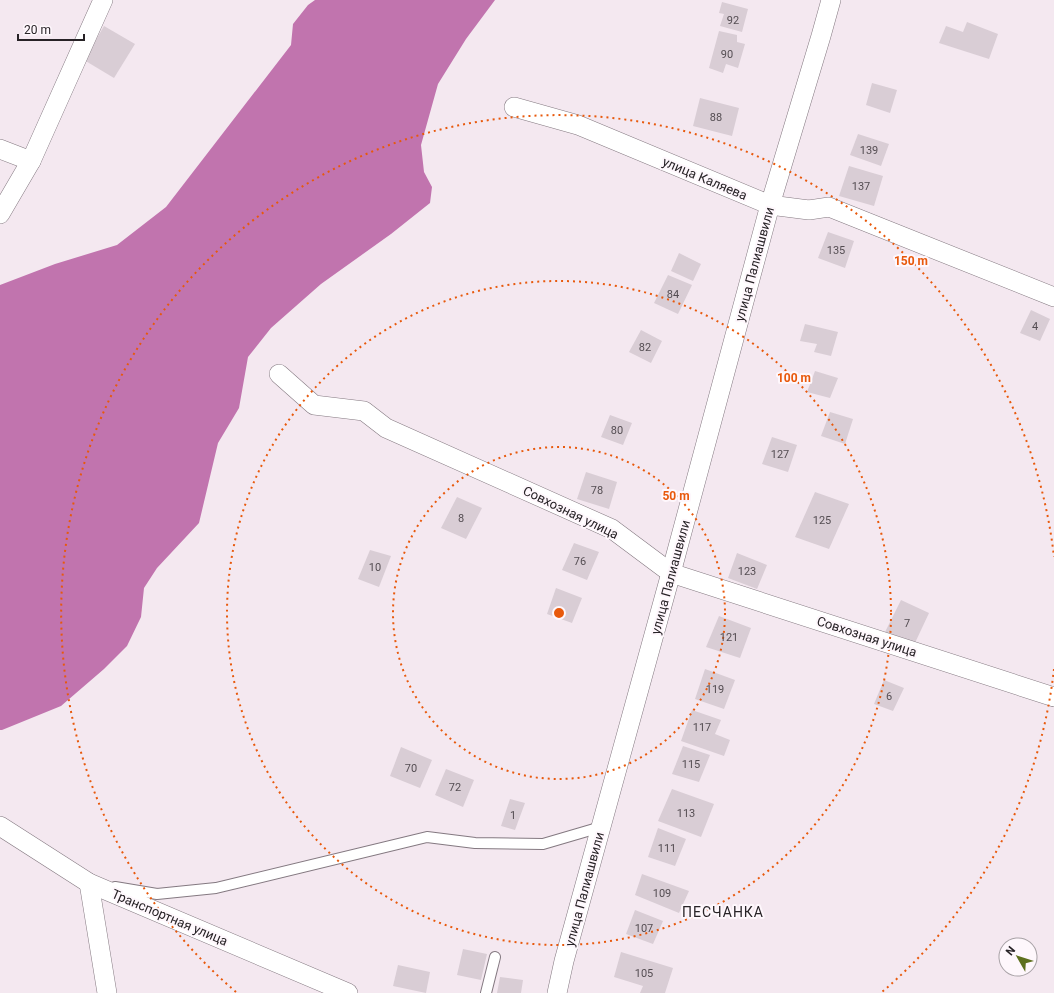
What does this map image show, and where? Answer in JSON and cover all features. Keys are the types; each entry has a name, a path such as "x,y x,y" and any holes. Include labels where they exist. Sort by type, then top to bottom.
{"street":[{"path":"0,214 31,160 103,0"},
{"name":"улица Палиашвили","path":"557,993 564,961 671,573 770,205 821,36 830,0"},
{"name":"улица Каляева","path":"514,106 578,125 770,205 809,210 829,207 1054,297"},
{"path":"0,148 31,160"},
{"name":"Совхозная улица","path":"279,374 314,405 364,411 386,428 612,529 671,573 1054,697"},
{"name":"Транспортная улица","path":"0,826 89,883 348,993"},
{"path":"89,883 107,993"}],"lane":[{"path":"89,883 157,894 216,888 427,837 476,843 543,844 601,827"},
{"path":"486,993 495,957"}],"shaded area":[{"path":"315,0 495,0 466,39 438,84 421,145 424,172 432,187 430,203 391,234 321,284 271,328 248,357 239,408 218,443 199,523 157,568 144,588 141,617 127,646 104,669 61,706 0,730 0,285 55,264 117,245 166,207 291,45 293,24 308,5"}],"building":[{"path":"722,2 748,9 742,32 720,26 724,14 719,13"},
{"path":"967,22 998,34 989,59 939,43 946,26 963,32"},
{"path":"104,26 135,44 114,78 84,60"},
{"path":"719,31 737,35 737,42 745,44 738,68 726,64 723,73 709,68"},
{"path":"872,83 897,90 890,113 866,105"},
{"path":"700,98 739,108 732,136 693,126"},
{"path":"858,134 889,144 881,166 850,155"},
{"path":"849,166 883,176 874,206 839,196"},
{"path":"828,232 854,241 845,268 818,258"},
{"path":"679,253 701,264 693,281 671,271"},
{"path":"668,275 692,285 678,314 654,303"},
{"path":"1031,310 1050,319 1040,341 1020,333"},
{"path":"805,324 838,332 831,356 814,352 817,344 800,341"},
{"path":"641,330 662,341 651,363 629,352"},
{"path":"815,371 838,378 830,398 807,392"},
{"path":"830,412 853,419 845,444 821,436"},
{"path":"610,415 632,423 623,445 601,437"},
{"path":"772,437 797,445 788,472 762,464"},
{"path":"586,472 617,482 609,509 577,499"},
{"path":"815,492 849,504 829,549 795,537"},
{"path":"457,497 482,508 466,539 441,528"},
{"path":"574,543 599,552 587,580 562,570"},
{"path":"370,550 391,556 379,587 358,579"},
{"path":"737,553 767,565 757,589 728,578"},
{"path":"556,588 582,598 572,623 547,614"},
{"path":"901,600 929,613 914,645 884,634"},
{"path":"719,616 751,628 740,658 706,647"},
{"path":"705,669 735,680 724,709 695,699"},
{"path":"884,680 904,688 893,711 874,704"},
{"path":"692,710 721,720 715,734 730,740 724,756 681,741"},
{"path":"683,746 710,755 699,782 672,774"},
{"path":"401,747 432,760 420,788 390,776"},
{"path":"446,769 474,780 463,807 435,795"},
{"path":"672,789 714,804 701,837 658,821"},
{"path":"510,799 525,803 515,830 501,826"},
{"path":"658,828 686,839 675,866 648,857"},
{"path":"642,874 689,891 679,913 635,895"},
{"path":"635,910 663,921 653,944 626,934"},
{"path":"463,949 487,954 481,980 457,975"},
{"path":"621,952 673,968 665,993 640,993 643,986 614,977"},
{"path":"398,965 430,972 426,993 393,986"},
{"path":"500,977 523,980 521,993 497,993"}],"district":[{"name":"ПЕСЧАНКА","path":"723,912"}]}
